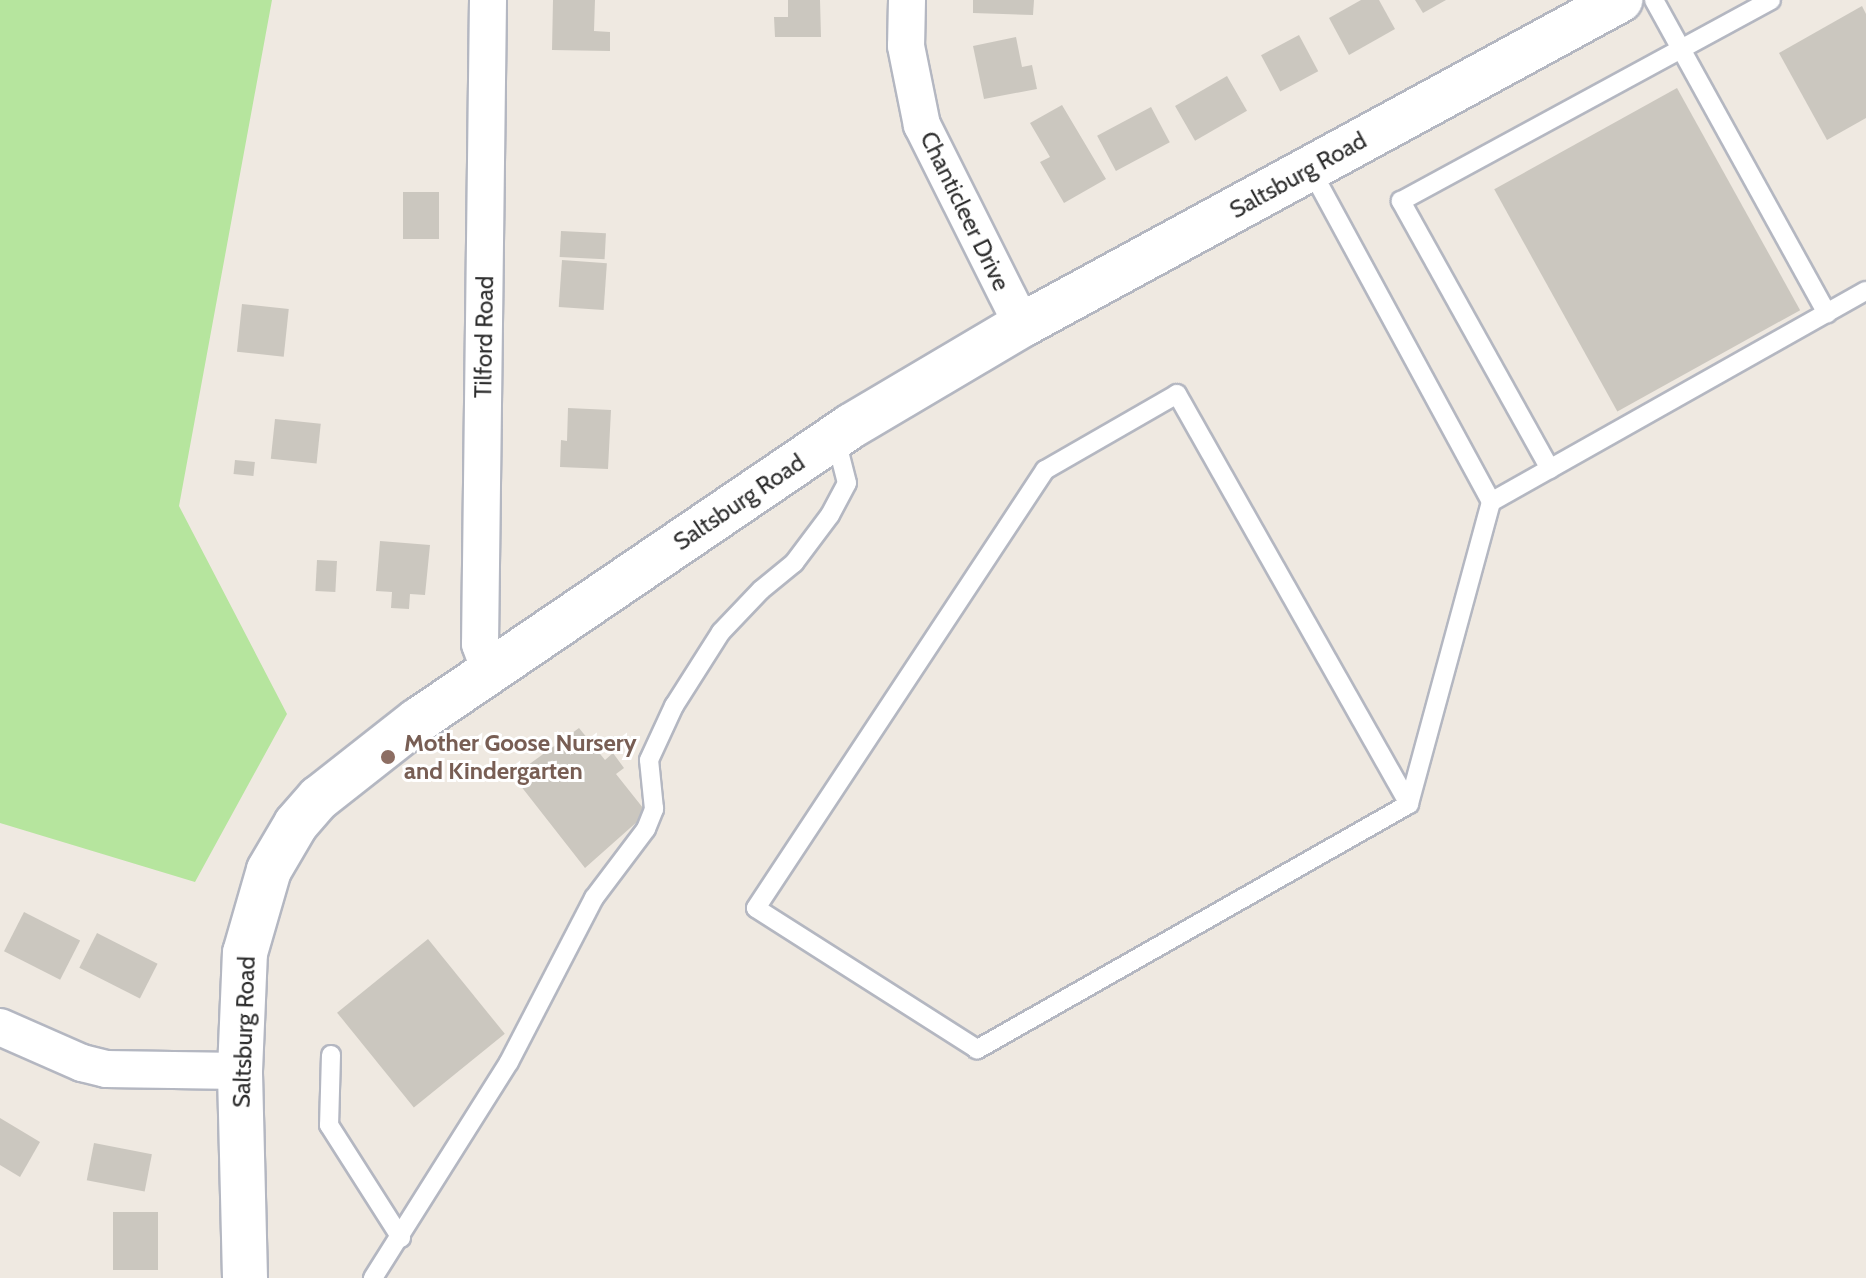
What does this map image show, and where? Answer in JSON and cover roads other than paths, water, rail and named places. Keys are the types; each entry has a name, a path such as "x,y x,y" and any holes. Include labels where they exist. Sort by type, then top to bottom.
{"main road":[{"name":"Saltsburg Road","path":"245,1278 240,1071 245,953 255,910 281,846 319,798 368,756 835,436 1022,325 1620,0"}],"street":[{"name":"Tilford Road","path":"488,0 480,644 490,672"},
{"name":"Chanticleer Drive","path":"907,0 906,46 922,125 1022,325"},
{"path":"0,1027 82,1063 106,1069 240,1071"}],"lane":[{"path":"1654,0 1827,313"},
{"path":"1550,469 1401,201 1771,0"},
{"path":"1310,168 1491,502 1409,804 977,1049 756,908 1045,470 1177,394 1409,804"},
{"path":"1491,502 1866,291"},
{"path":"373,1278 509,1062 594,898 646,829 654,809 649,760 674,706 721,632 794,563 830,515 847,483 835,436"},
{"path":"331,1055 329,1125 401,1238"}],"place":[{"name":"Mother Goose Nursery and Kindergarten","path":"388,757"}]}
